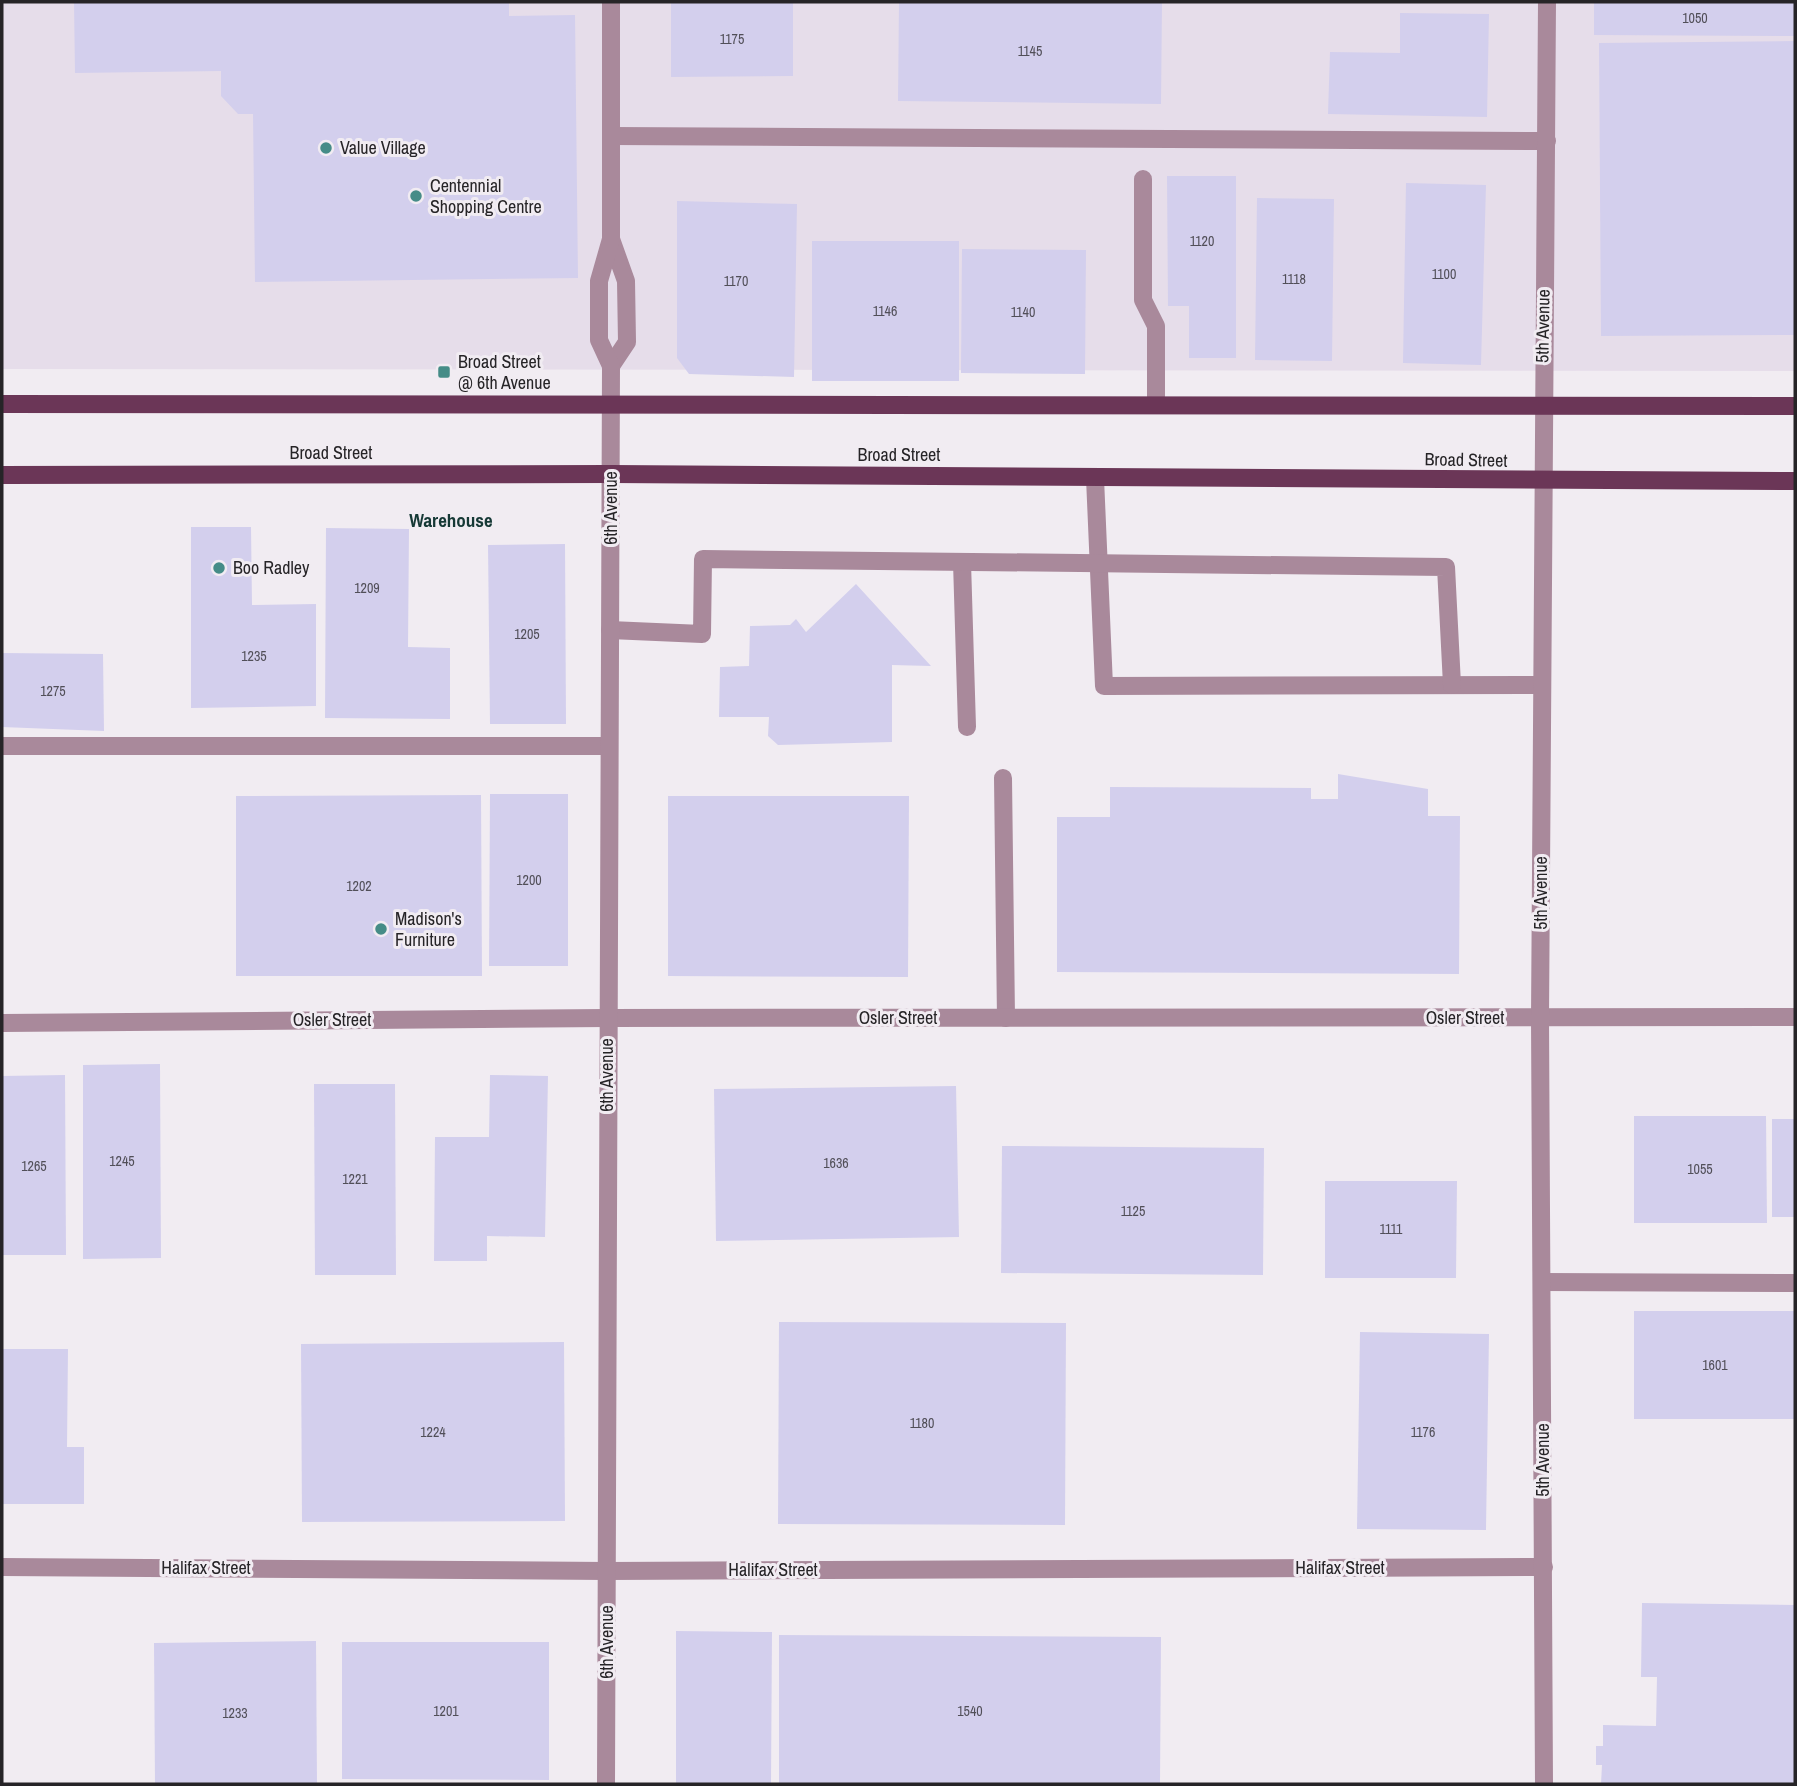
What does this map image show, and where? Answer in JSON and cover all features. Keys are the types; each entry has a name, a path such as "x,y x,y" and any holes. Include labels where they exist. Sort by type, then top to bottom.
{"main road":[{"path":"2,404 610,407 1156,404 1795,406"},
{"name":"Broad Street","path":"2,475 611,474 1541,482 1795,481"}],"street":[{"name":"6th Avenue","path":"606,1784 611,366 599,341 599,281 611,239 611,2"},
{"name":"5th Avenue","path":"1544,1784 1540,1018 1541,482 1547,2"},
{"path":"611,136 1547,141"},
{"path":"1143,179 1143,300 1156,326 1156,404"},
{"name":"6th Avenue","path":"611,239 626,281 627,342 611,366"},
{"path":"1095,478 1104,686 1542,685"},
{"path":"610,630 702,634 703,559 1446,567 1452,685"},
{"path":"962,562 967,727"},
{"path":"2,746 609,746"},
{"path":"1003,778 1006,1018"},
{"name":"Osler Street","path":"2,1023 607,1018 1795,1017"},
{"path":"1542,1282 1795,1283"},
{"name":"Halifax Street","path":"2,1567 607,1571 1544,1567"}],"shaded area":[{"path":"2,2 1795,2 1795,371 2,369"}],"building":[{"name":"Centennial Shopping Centre","path":"74,2 509,2 509,16 575,15 578,278 255,282 253,114 238,114 221,96 221,71 75,73"},
{"path":"671,2 793,2 793,76 671,77"},
{"path":"899,2 1162,2 1161,104 898,101"},
{"path":"1594,2 1795,2 1795,36 1594,35"},
{"path":"1400,13 1489,14 1487,117 1328,114 1330,52 1400,53"},
{"path":"1795,41 1795,335 1601,336 1599,43"},
{"path":"1167,176 1236,176 1236,358 1189,358 1189,306 1168,306"},
{"path":"1406,183 1486,185 1481,365 1403,363"},
{"path":"1257,198 1334,199 1332,361 1255,360"},
{"path":"677,201 797,204 794,377 689,374 677,358"},
{"path":"812,241 959,241 959,381 812,381"},
{"path":"962,249 1086,250 1085,374 961,373"},
{"path":"191,527 251,527 252,605 316,604 316,706 191,708"},
{"path":"326,528 409,529 408,647 450,648 450,719 325,718"},
{"path":"565,544 566,724 490,724 488,545"},
{"path":"856,584 931,666 892,665 892,742 778,745 768,736 769,717 719,717 720,667 749,666 750,626 790,625 796,619 806,632"},
{"path":"2,653 103,654 104,731 2,727"},
{"path":"1338,774 1428,789 1428,816 1460,816 1459,974 1057,972 1057,817 1110,817 1110,787 1311,788 1311,799 1338,799"},
{"path":"490,794 568,794 568,966 489,966"},
{"path":"481,795 482,976 236,976 236,796"},
{"path":"668,796 909,796 908,977 668,976"},
{"path":"160,1064 161,1258 83,1259 83,1065"},
{"path":"65,1075 66,1255 2,1255 2,1076"},
{"path":"490,1075 548,1076 545,1237 487,1236 487,1261 434,1261 435,1137 489,1137"},
{"path":"314,1084 395,1084 396,1275 315,1275"},
{"path":"956,1086 959,1237 716,1241 714,1089"},
{"path":"1634,1116 1766,1116 1767,1223 1634,1223"},
{"path":"1772,1119 1795,1119 1795,1217 1772,1217"},
{"path":"1002,1146 1264,1148 1263,1275 1001,1273"},
{"path":"1325,1181 1457,1181 1456,1278 1325,1278"},
{"path":"1634,1311 1795,1311 1795,1419 1634,1419"},
{"path":"779,1322 1066,1323 1065,1525 778,1524"},
{"path":"1360,1332 1489,1334 1486,1530 1357,1529"},
{"path":"564,1342 565,1521 302,1522 301,1344"},
{"path":"2,1349 68,1349 67,1447 84,1447 84,1504 2,1504"},
{"path":"1642,1603 1795,1605 1795,1784 1601,1784 1602,1765 1596,1765 1596,1746 1603,1746 1603,1725 1656,1726 1657,1677 1641,1677"},
{"path":"676,1631 772,1632 771,1784 676,1784"},
{"path":"779,1635 1161,1637 1160,1784 779,1784"},
{"path":"316,1641 317,1784 155,1784 154,1643"},
{"path":"342,1642 549,1642 549,1780 342,1779"}],"place":[{"name":"Value Village","path":"326,148"},
{"name":"Centennial Shopping Centre","path":"416,196"},
{"name":"Broad Street @ 6th Avenue","path":"444,372"},
{"name":"Boo Radley","path":"219,568"},
{"name":"Madison's Furniture","path":"381,929"}],"district":[{"name":"Warehouse","path":"451,520"}]}
